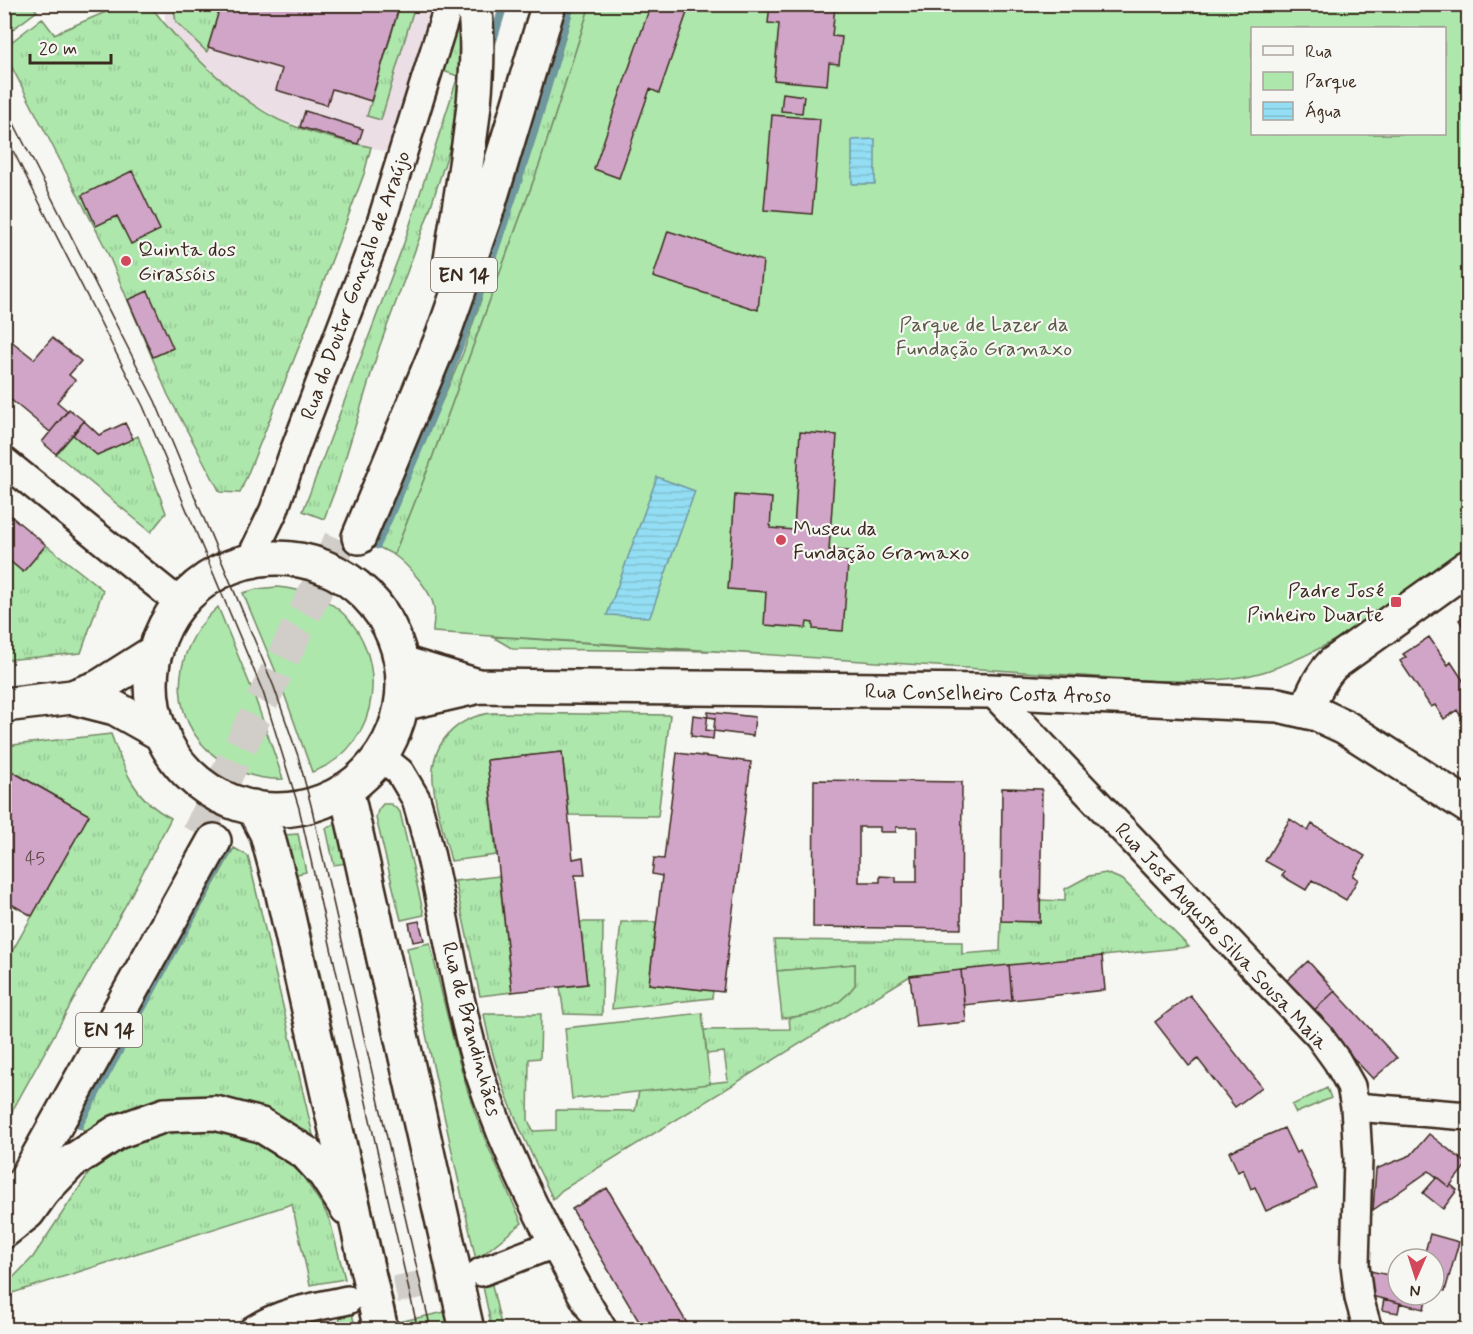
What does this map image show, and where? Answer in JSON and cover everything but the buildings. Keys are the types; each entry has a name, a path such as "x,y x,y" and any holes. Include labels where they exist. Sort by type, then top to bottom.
{"main road":[{"path":"451,260 476,70 474,4"},
{"name":"EN 14","path":"532,4 513,73 451,260 352,533 443,335 486,213 549,4"},
{"path":"269,558 304,561 324,566 343,576 377,606 388,623 402,663 402,704 395,731 380,756 364,776 346,789 330,798 299,808 276,810 252,807 217,795 187,773 175,758 157,722 152,669 156,651 169,621 193,591 214,576 249,561 269,558"},
{"path":"1307,710 1313,693 1327,670 1468,567"},
{"path":"4,705 72,697 99,687 156,651"},
{"name":"Rua Conselheiro Costa Aroso","path":"402,663 480,686"},
{"name":"Rua Conselheiro Costa Aroso","path":"402,704 480,686 991,691 1293,707 1307,710 1345,727 1468,806"},
{"path":"72,697 115,708 163,735"},
{"path":"346,789 467,1329"},
{"path":"252,807 267,834 272,850 381,1329"},
{"name":"EN 14","path":"4,1186 206,837 4,1218"},
{"path":"4,1231 28,1212 43,1191 71,1162 117,1132 165,1114 215,1113 261,1125 306,1153 325,1174 356,1221"}],"street":[{"name":"Rua do Doutor Gonçalo de Araújo","path":"249,561 274,510 380,226 449,4"},
{"path":"4,461 181,604"},
{"name":"Rua José Augusto Silva Sousa Maia","path":"991,691 1319,1036 1337,1061 1351,1086 1355,1107 1358,1158 1354,1264 1359,1298 1368,1329"},
{"name":"Rua de Brandinhães","path":"380,756 400,772 416,799 480,1074 501,1132 563,1263 603,1329"},
{"path":"1355,1107 1468,1116"},
{"path":"481,1272 554,1244"},
{"path":"253,1329 282,1315 348,1300"}],"shaded area":[{"path":"164,5 445,5 399,156 279,119 235,92 166,27"}],"green space":[{"path":"5,4 32,5 37,11 5,35"},
{"path":"122,5 150,5 208,69 244,98 279,120 336,139 371,147 364,174 303,337 240,493 220,492 168,395 106,249 5,54 5,47 42,18 54,34"},
{"path":"173,5 221,5 207,52 176,22"},
{"path":"400,5 415,5 381,120 367,116"},
{"path":"574,5 590,5 540,163 430,464 394,555 378,547 463,353 537,133"},
{"name":"Parque de Lazer da Fundação Gramaxo","path":"590,5 1468,5 1468,550 1369,619 1317,650 1290,662 1263,672 1224,679 1157,681 433,632 434,608 429,594 412,571 394,555 430,464 540,163"},
{"path":"462,12 467,21 454,135 428,215 379,348 338,482 324,519 303,511 404,243 458,76 443,71"},
{"path":"73,435 97,455 138,436 166,513 151,532 56,454"},
{"path":"46,545 103,590 81,653 5,660 4,556 23,572"},
{"path":"277,587 307,592 334,606 353,624 365,646 371,671 371,696 365,720 354,742 336,760 312,772 280,682 243,593"},
{"path":"218,607 253,692 283,779 255,776 229,766 208,751 193,732 184,712 180,690 182,668 189,646 201,626"},
{"path":"491,636 697,651 513,649"},
{"path":"492,713 670,715 658,816 569,815 562,752 487,760 496,855 451,861 434,790 435,758 439,747 452,730 471,719"},
{"path":"111,734 132,783 148,802 171,818 5,1124 5,964 89,815 5,767 5,759 13,745"},
{"path":"383,804 391,804 400,812 424,915 401,920 376,818"},
{"path":"339,823 347,863 334,865 326,828"},
{"path":"298,834 306,872 293,875 284,835"},
{"path":"234,848 248,856 313,1135 305,1139 281,1122 84,1130 81,1125"},
{"path":"1106,873 1123,880 1189,947 910,976 562,1190 553,1199 521,1132 503,1086 484,1014 541,1014 540,1058 529,1059 528,1120 533,1131 556,1130 556,1110 635,1111 639,1091 728,1081 724,1052 707,1054 704,1030 790,1029 789,1017 818,1012 841,999 855,985 855,964 777,971 774,940 962,942 962,954 1000,951 1001,921 1040,922 1040,900 1065,901 1065,889 1089,876"},
{"path":"499,876 512,992 480,996 455,881"},
{"path":"355,913 359,913 450,1329 395,1329 304,925 309,924 398,1322 445,1312"},
{"path":"580,922 603,922 602,1015 564,1014 560,987 587,984"},
{"path":"621,922 656,922 649,984 713,991 712,998 612,1009"},
{"path":"430,943 469,1095 522,1223 476,1260 407,948"},
{"path":"855,964 855,985 840,1001 813,1014 782,1018 777,971"},
{"path":"702,1013 710,1084 572,1099 565,1028"},
{"path":"1327,1088 1331,1098 1296,1113 1292,1105"},
{"path":"199,1129 231,1133 280,1149 281,1156 302,1175 330,1221 345,1279 310,1285 292,1204 9,1294 5,1302 5,1286 33,1257 89,1173 127,1145 139,1140 167,1132"},
{"path":"491,1281 502,1329 492,1329 482,1282"},
{"path":"352,1314 356,1329 342,1329 339,1317"}],"water":[{"path":"875,139 875,184 852,184 852,140"},
{"path":"657,477 695,491 650,617 607,615"}],"waterway":[{"path":"492,44 504,4"},
{"path":"377,545 434,413 485,279 531,142 571,4"},
{"path":"79,1125 228,850"}],"tunnel":[{"path":"198,834 345,530"},
{"path":"355,1298 476,1273"}],"tram line":[{"path":"4,104 155,401 274,687 298,756 311,805 431,1330"},
{"path":"4,133 143,406 263,692 299,808 418,1330"}],"place":[{"name":"Quinta dos Girassóis","path":"126,261"},
{"name":"Museu da Fundação Gramaxo","path":"781,540"},
{"name":"Padre José Pinheiro Duarte","path":"1396,602"}]}
